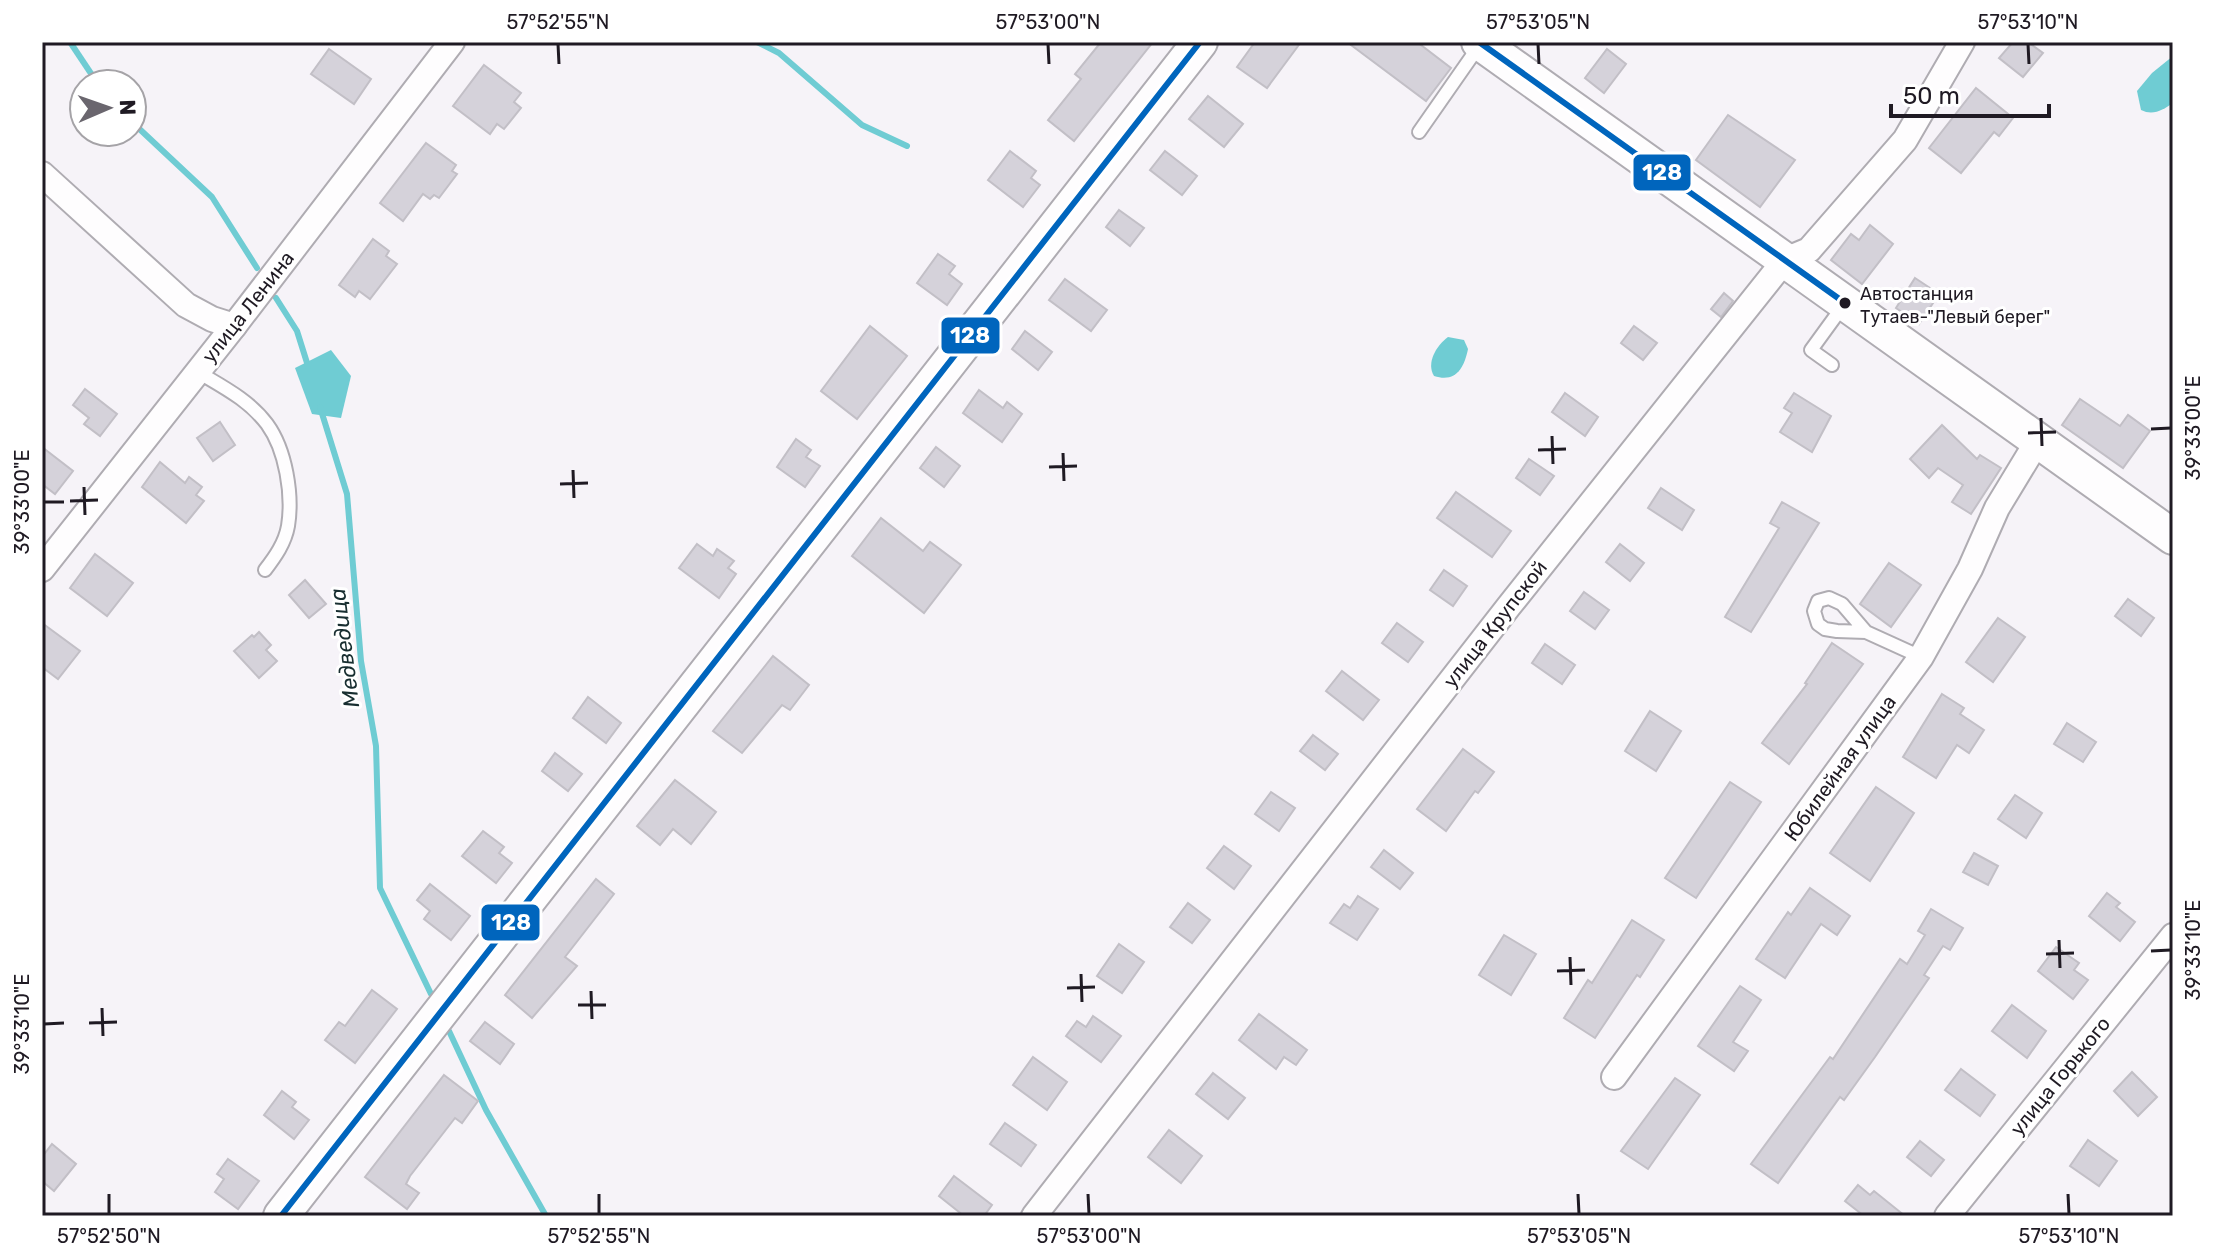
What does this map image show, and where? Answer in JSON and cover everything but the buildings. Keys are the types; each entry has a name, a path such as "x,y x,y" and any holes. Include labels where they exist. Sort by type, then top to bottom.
{"main road":[{"path":"281,1216 1200,42"},
{"path":"1480,43 2173,537"}],"street":[{"name":"улица Ленина","path":"42,569 452,42"},
{"name":"улица Крупской","path":"1034,1216 1509,606 1785,260 1809,250 1905,140 1962,42"},
{"path":"42,174 186,305 212,319 234,326"},
{"name":"Юбилейная улица","path":"1614,1077 1921,657 1970,569 1997,508 2037,442"},
{"name":"улица Горького","path":"1947,1216 2173,936"}],"lane":[{"path":"1419,132 1480,43"},
{"path":"1832,365 1811,350 1845,303"},
{"path":"198,372 239,396 268,425 284,459 288,526 279,551 265,570"},
{"path":"1866,632 1921,657"}],"water":[{"path":"2173,56 2173,103 2154,112 2141,110 2137,91 2152,73"},
{"path":"1448,337 1464,340 1468,349 1464,362 1453,376 1434,376 1431,366 1434,355"},
{"path":"331,350 351,376 341,418 312,414 295,368"}],"waterway":[{"name":"Медведица","path":"70,42 87,68"},
{"path":"757,42 779,53 862,125 907,146"},
{"name":"Медведица","path":"148,137 212,197 257,268"},
{"name":"Медведица","path":"276,298 297,331 308,366"},
{"name":"Медведица","path":"320,407 347,494 361,661 376,746 380,888 431,994"},
{"name":"Медведица","path":"449,1031 486,1110 546,1216"}],"transit line":[{"name":"128","path":"281,1216 1200,42"},
{"name":"128","path":"1479,42 1845,303"}],"place":[{"name":"Автостанция Тутаев-\"Левый берег\"","path":"1845,303"}]}
